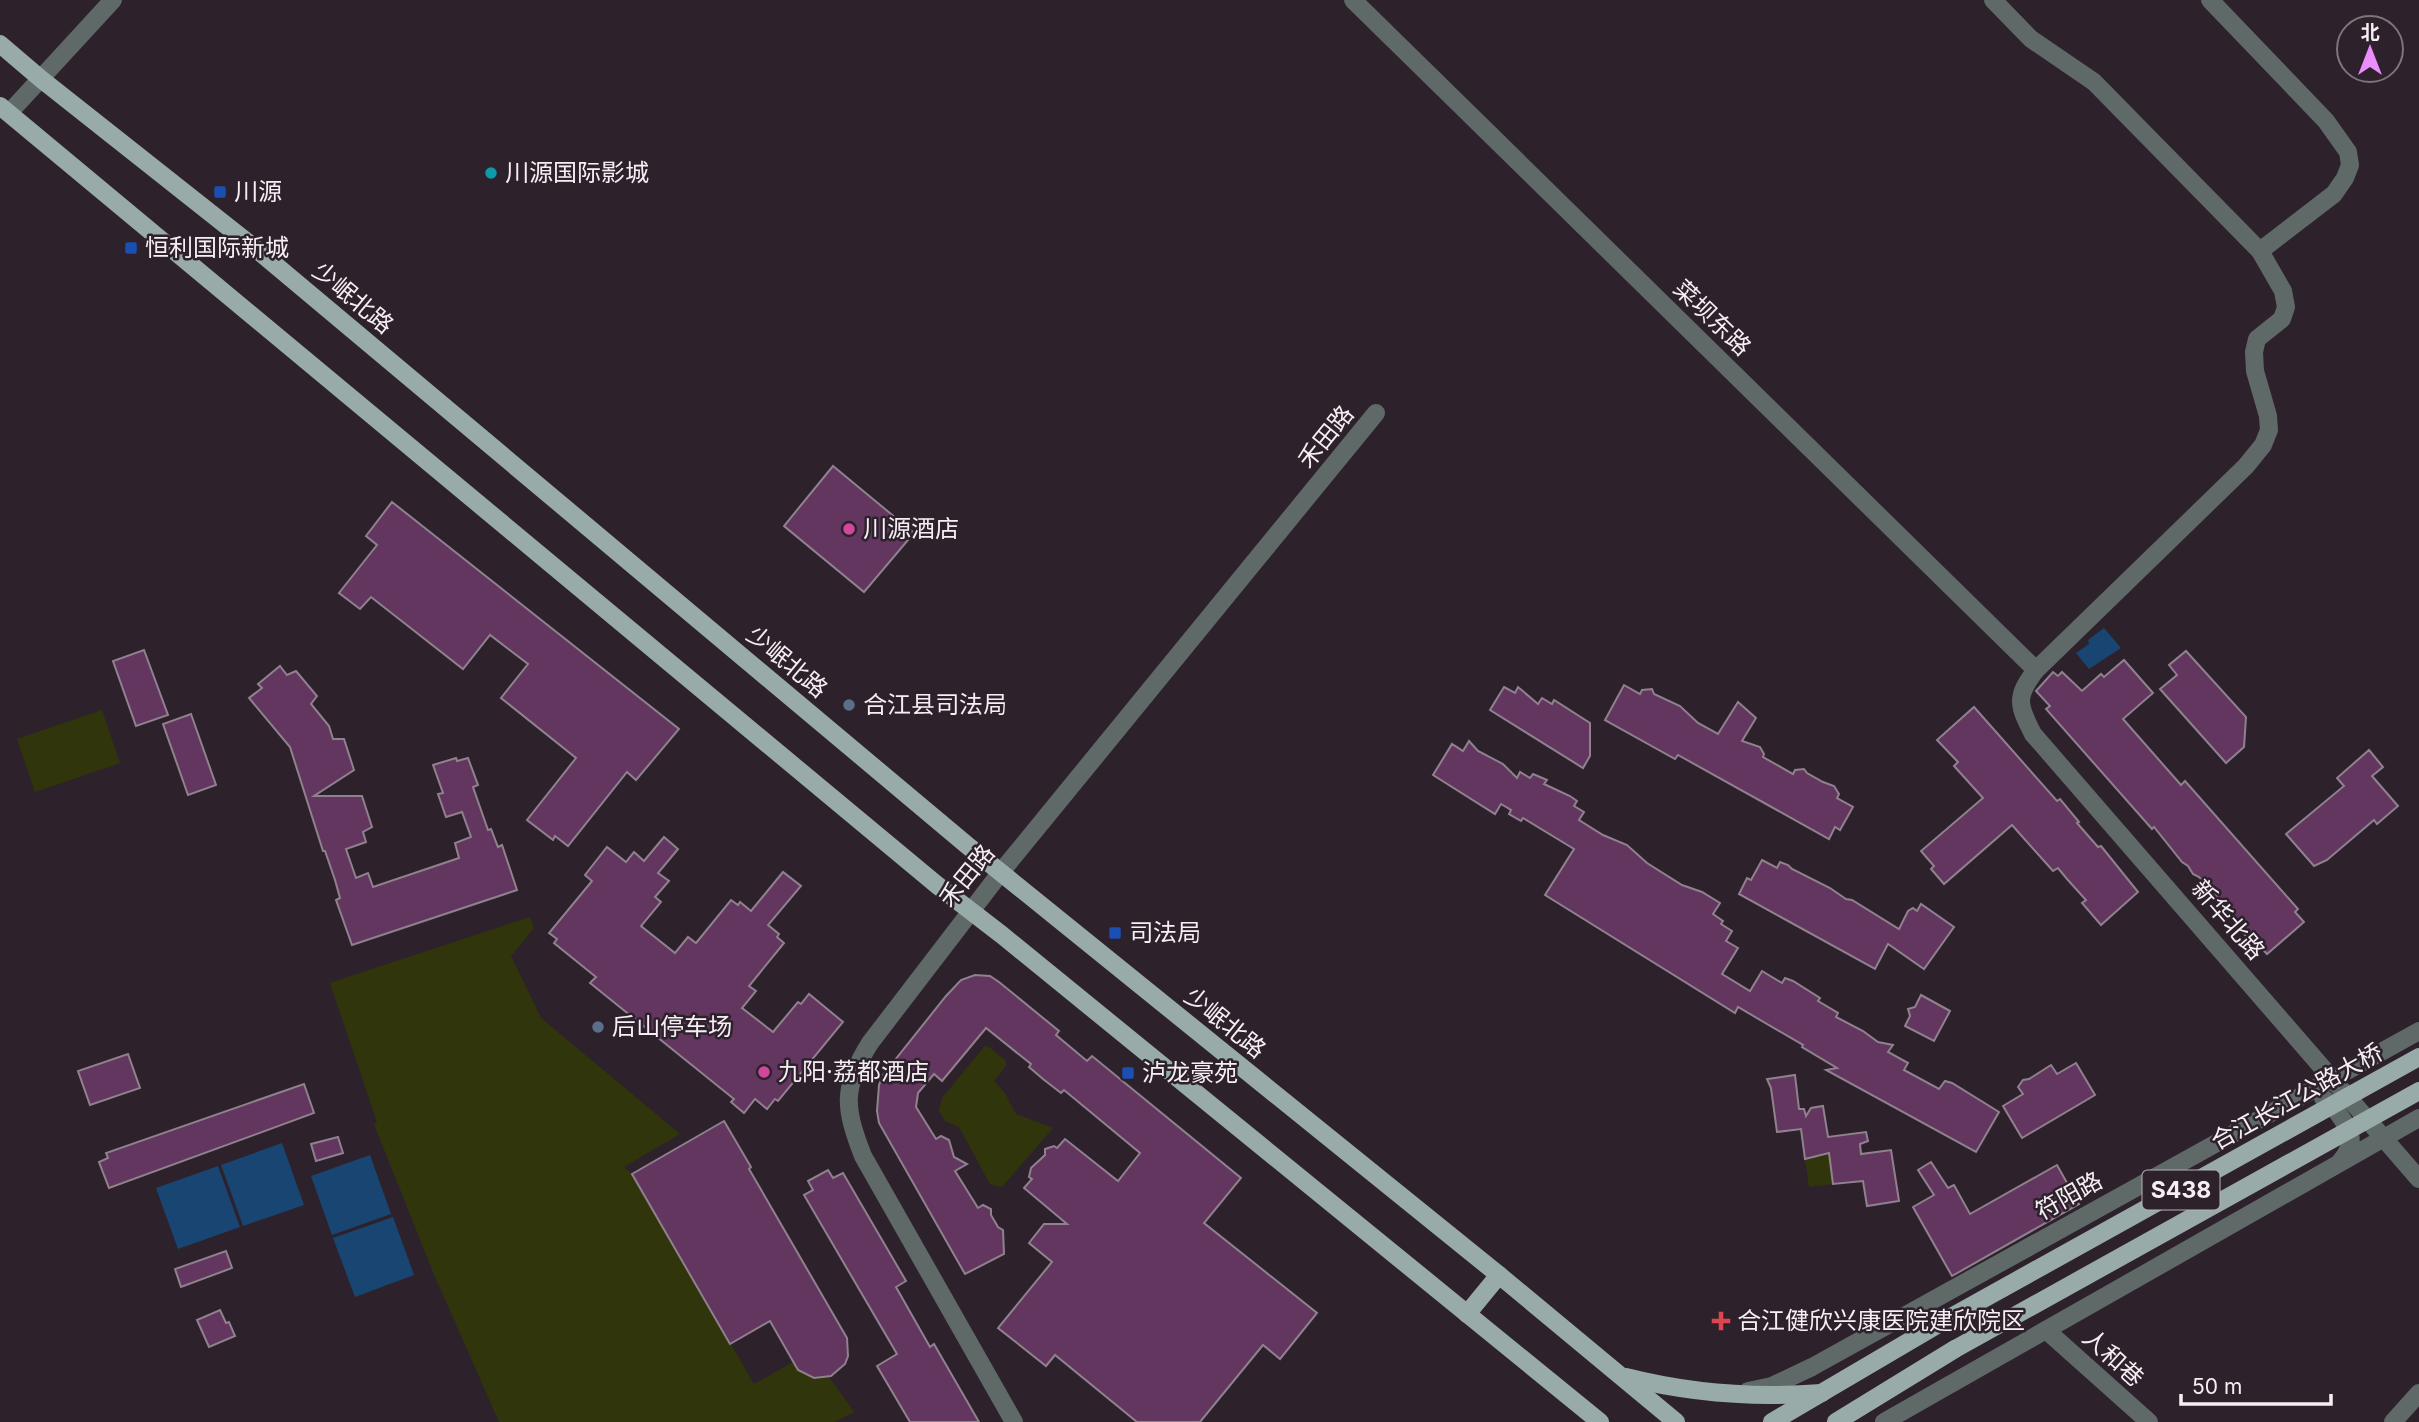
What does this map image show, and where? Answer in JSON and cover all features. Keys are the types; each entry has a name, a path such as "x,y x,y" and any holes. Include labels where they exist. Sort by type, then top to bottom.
{"main road":[{"name":"少岷北路","path":"0,44 261,253 1001,872 1499,1275 1676,1422"},
{"path":"4,110 971,911 1592,1418"},
{"name":"合江长江公路大桥","path":"1822,1393 1942,1322 2419,1058"},
{"name":"S438","path":"1836,1422 1955,1349 2419,1091"},
{"path":"1467,1314 1499,1275"},
{"path":"1623,1377 1657,1385 1739,1393 1788,1396 1822,1393"},
{"name":"S438","path":"1772,1422 1822,1393"}],"street":[{"path":"4,110 41,79 113,0"},
{"name":"菜坝东路","path":"1353,0 2036,670"},
{"path":"1993,0 2031,39 2094,82 2260,251 2283,292 2286,307 2282,319 2257,339 2254,352 2255,371 2268,416 2269,430 2263,445 2246,466 2036,670"},
{"path":"2210,0 2326,121 2348,152 2350,165 2346,178 2334,194 2260,251"},
{"name":"禾田路","path":"1014,1422 872,1174 854,1132 849,1110 850,1082 856,1065 1001,872 1376,413"},
{"name":"新华北路","path":"2036,670 2024,685 2020,704 2033,734 2419,1179"},
{"name":"符阳路","path":"1739,1393 1772,1386 1811,1367 2419,1031"},
{"path":"2305,1094 2320,1096 2332,1103 2350,1135 2349,1147 2340,1162"},
{"path":"1884,1422 2383,1136 2419,1118"},
{"name":"人和巷","path":"2046,1330 2149,1422"},
{"path":"2393,1422 2419,1393"}],"green space":[{"path":"102,710 120,763 35,792 17,739"},
{"path":"530,917 534,928 511,956 541,1018 680,1134 624,1167 632,1174 754,1384 793,1362 808,1376 829,1377 854,1412 835,1422 499,1422 433,1272 374,1124 377,1122 330,983"},
{"path":"985,1046 1006,1061 1006,1066 994,1081 1004,1092 1016,1114 1053,1128 1002,1187 990,1184 959,1127 945,1121 939,1110 942,1098"},
{"path":"1829,1155 1833,1184 1809,1187 1805,1159"}],"water":[{"path":"2104,628 2121,648 2089,669 2076,653"},
{"path":"282,1143 304,1205 243,1226 221,1165"},
{"path":"370,1155 391,1214 332,1235 311,1176"},
{"path":"218,1166 240,1227 178,1249 156,1188"},
{"path":"393,1217 414,1275 355,1297 333,1238"}],"building":[{"name":"川源酒店","path":"833,466 914,533 864,592 784,526"},
{"path":"392,502 679,729 636,780 627,772 568,846 555,836 553,840 527,820 576,758 501,698 528,664 490,635 463,669 371,597 360,609 339,593 377,545 366,536"},
{"path":"144,650 168,715 136,726 113,661"},
{"path":"2186,651 2246,717 2244,747 2226,763 2160,689 2177,675 2169,665"},
{"path":"2124,660 2153,693 2123,719 2181,785 2185,781 2298,909 2295,912 2304,922 2267,954 2250,936 2245,935 2233,921 2232,914 2182,862 2154,827 2152,829 2046,709 2050,706 2036,691 2053,672 2058,676 2062,672 2082,691 2101,674 2104,677"},
{"path":"280,666 287,675 296,671 317,696 311,704 329,726 333,739 344,739 354,770 314,796 362,796 372,827 363,832 366,842 346,849 356,878 368,873 373,887 459,858 455,843 471,837 462,812 446,817 438,794 443,793 433,765 456,758 457,761 468,758 478,785 473,787 488,830 491,829 498,847 502,845 517,890 352,945 336,900 340,898 335,880 290,747 249,698 262,688 258,684"},
{"path":"1624,685 1640,694 1642,690 1652,689 1654,694 1680,706 1698,723 1718,734 1738,702 1756,718 1742,741 1760,747 1763,757 1793,774 1795,770 1804,769 1834,786 1839,794 1837,798 1853,807 1840,830 1835,827 1829,839 1678,755 1675,759 1605,720"},
{"path":"1504,687 1515,693 1518,687 1538,704 1542,698 1552,704 1554,700 1590,723 1590,756 1583,768 1490,710"},
{"path":"1974,707 2057,801 2060,799 2079,822 2077,823 2098,847 2101,846 2138,892 2101,925 2082,903 2086,900 2058,868 2053,871 2012,825 1944,884 1931,869 1934,866 1921,851 1983,798 1954,766 1958,762 1937,740"},
{"path":"191,714 216,785 188,795 163,724"},
{"path":"1469,741 1478,751 1503,764 1517,778 1520,772 1530,778 1533,774 1547,780 1544,784 1577,801 1574,806 1584,812 1579,820 1603,835 1627,845 1647,863 1682,885 1702,892 1720,903 1713,914 1723,921 1721,924 1732,931 1726,941 1738,948 1722,974 1750,991 1762,971 1782,983 1785,978 1793,981 1838,1013 1836,1017 1878,1042 1893,1045 1888,1052 1908,1063 1904,1070 1939,1089 1945,1081 1952,1083 1999,1112 1976,1152 1826,1070 1837,1068 1738,1007 1735,1013 1545,895 1574,849 1523,818 1521,821 1509,814 1511,810 1501,804 1495,814 1433,775 1452,744 1463,751"},
{"path":"2369,750 2383,767 2372,776 2398,806 2377,824 2374,820 2327,860 2314,866 2286,834 2344,786 2337,778"},
{"path":"664,837 678,849 658,873 669,881 655,897 661,902 641,926 675,953 688,937 696,943 731,900 738,905 740,902 751,911 783,872 801,886 768,925 779,934 777,937 784,943 749,986 756,991 742,1008 773,1032 798,1002 801,1004 809,994 843,1022 778,1101 775,1099 767,1109 755,1099 744,1113 731,1102 734,1099 590,983 596,977 554,943 557,939 549,933 592,881 585,875 607,847 626,862 634,852 644,861"},
{"path":"1762,860 1777,868 1780,862 1788,865 1899,929 1908,911 1913,908 1917,911 1921,904 1954,927 1924,969 1888,944 1875,969 1739,894 1747,878 1751,880"},
{"path":"975,975 990,976 999,982 1059,1031 1056,1035 1087,1061 1092,1056 1241,1178 1204,1223 1317,1313 1280,1359 1263,1345 1200,1422 1137,1422 1055,1355 1046,1366 998,1328 1052,1262 1029,1243 1044,1224 1067,1224 1024,1188 1032,1179 1029,1177 1031,1168 1045,1155 1045,1149 1054,1146 1057,1148 1065,1139 1118,1181 1140,1153 1064,1090 1061,1093 1043,1079 1029,1067 1031,1064 986,1028 942,1081 934,1074 918,1093 916,1107 936,1139 941,1136 949,1140 954,1157 967,1164 955,1171 978,1208 983,1205 991,1209 991,1215 1003,1230 1004,1254 965,1274 879,1123 879,1085 883,1075 946,996 961,980"},
{"path":"1921,995 1950,1011 1934,1041 1905,1026 1910,1016 1908,1009 1915,1007"},
{"path":"128,1054 140,1088 90,1105 78,1071"},
{"path":"2076,1063 2095,1095 2022,1138 2003,1106 2023,1094 2018,1087 2023,1080 2051,1065 2057,1074"},
{"path":"1795,1075 1799,1109 1804,1109 1806,1116 1811,1108 1823,1106 1828,1137 1866,1132 1868,1141 1860,1144 1861,1154 1891,1150 1899,1201 1867,1206 1863,1181 1833,1184 1829,1153 1805,1159 1801,1129 1777,1132 1771,1088 1767,1079"},
{"path":"304,1084 314,1113 109,1188 99,1162 108,1158 106,1153"},
{"path":"724,1121 847,1338 848,1356 845,1364 831,1376 814,1378 798,1370 770,1321 730,1344 632,1174"},
{"path":"338,1137 343,1153 316,1161 311,1144"},
{"path":"1931,1162 1948,1188 1954,1185 1970,1214 2057,1165 2079,1204 1952,1276 1913,1207 1934,1195 1918,1170"},
{"path":"828,1170 833,1178 843,1173 906,1281 896,1287 930,1347 934,1344 979,1422 910,1422 877,1366 897,1354 804,1195 813,1190 808,1181"},
{"path":"226,1251 232,1268 181,1287 175,1269"},
{"path":"220,1310 235,1336 209,1347 197,1320"}],"place":[{"name":"川源国际影城","path":"491,173"},
{"name":"川源","path":"220,192"},
{"name":"恒利国际新城","path":"131,248"},
{"name":"川源酒店","path":"849,529"},
{"name":"合江县司法局","path":"849,705"},
{"name":"司法局","path":"1115,933"},
{"name":"后山停车场","path":"598,1027"},
{"name":"九阳·荔都酒店","path":"764,1072"},
{"name":"泸龙豪苑","path":"1128,1073"},
{"name":"合江健欣兴康医院建欣院区","path":"1721,1321"}]}
